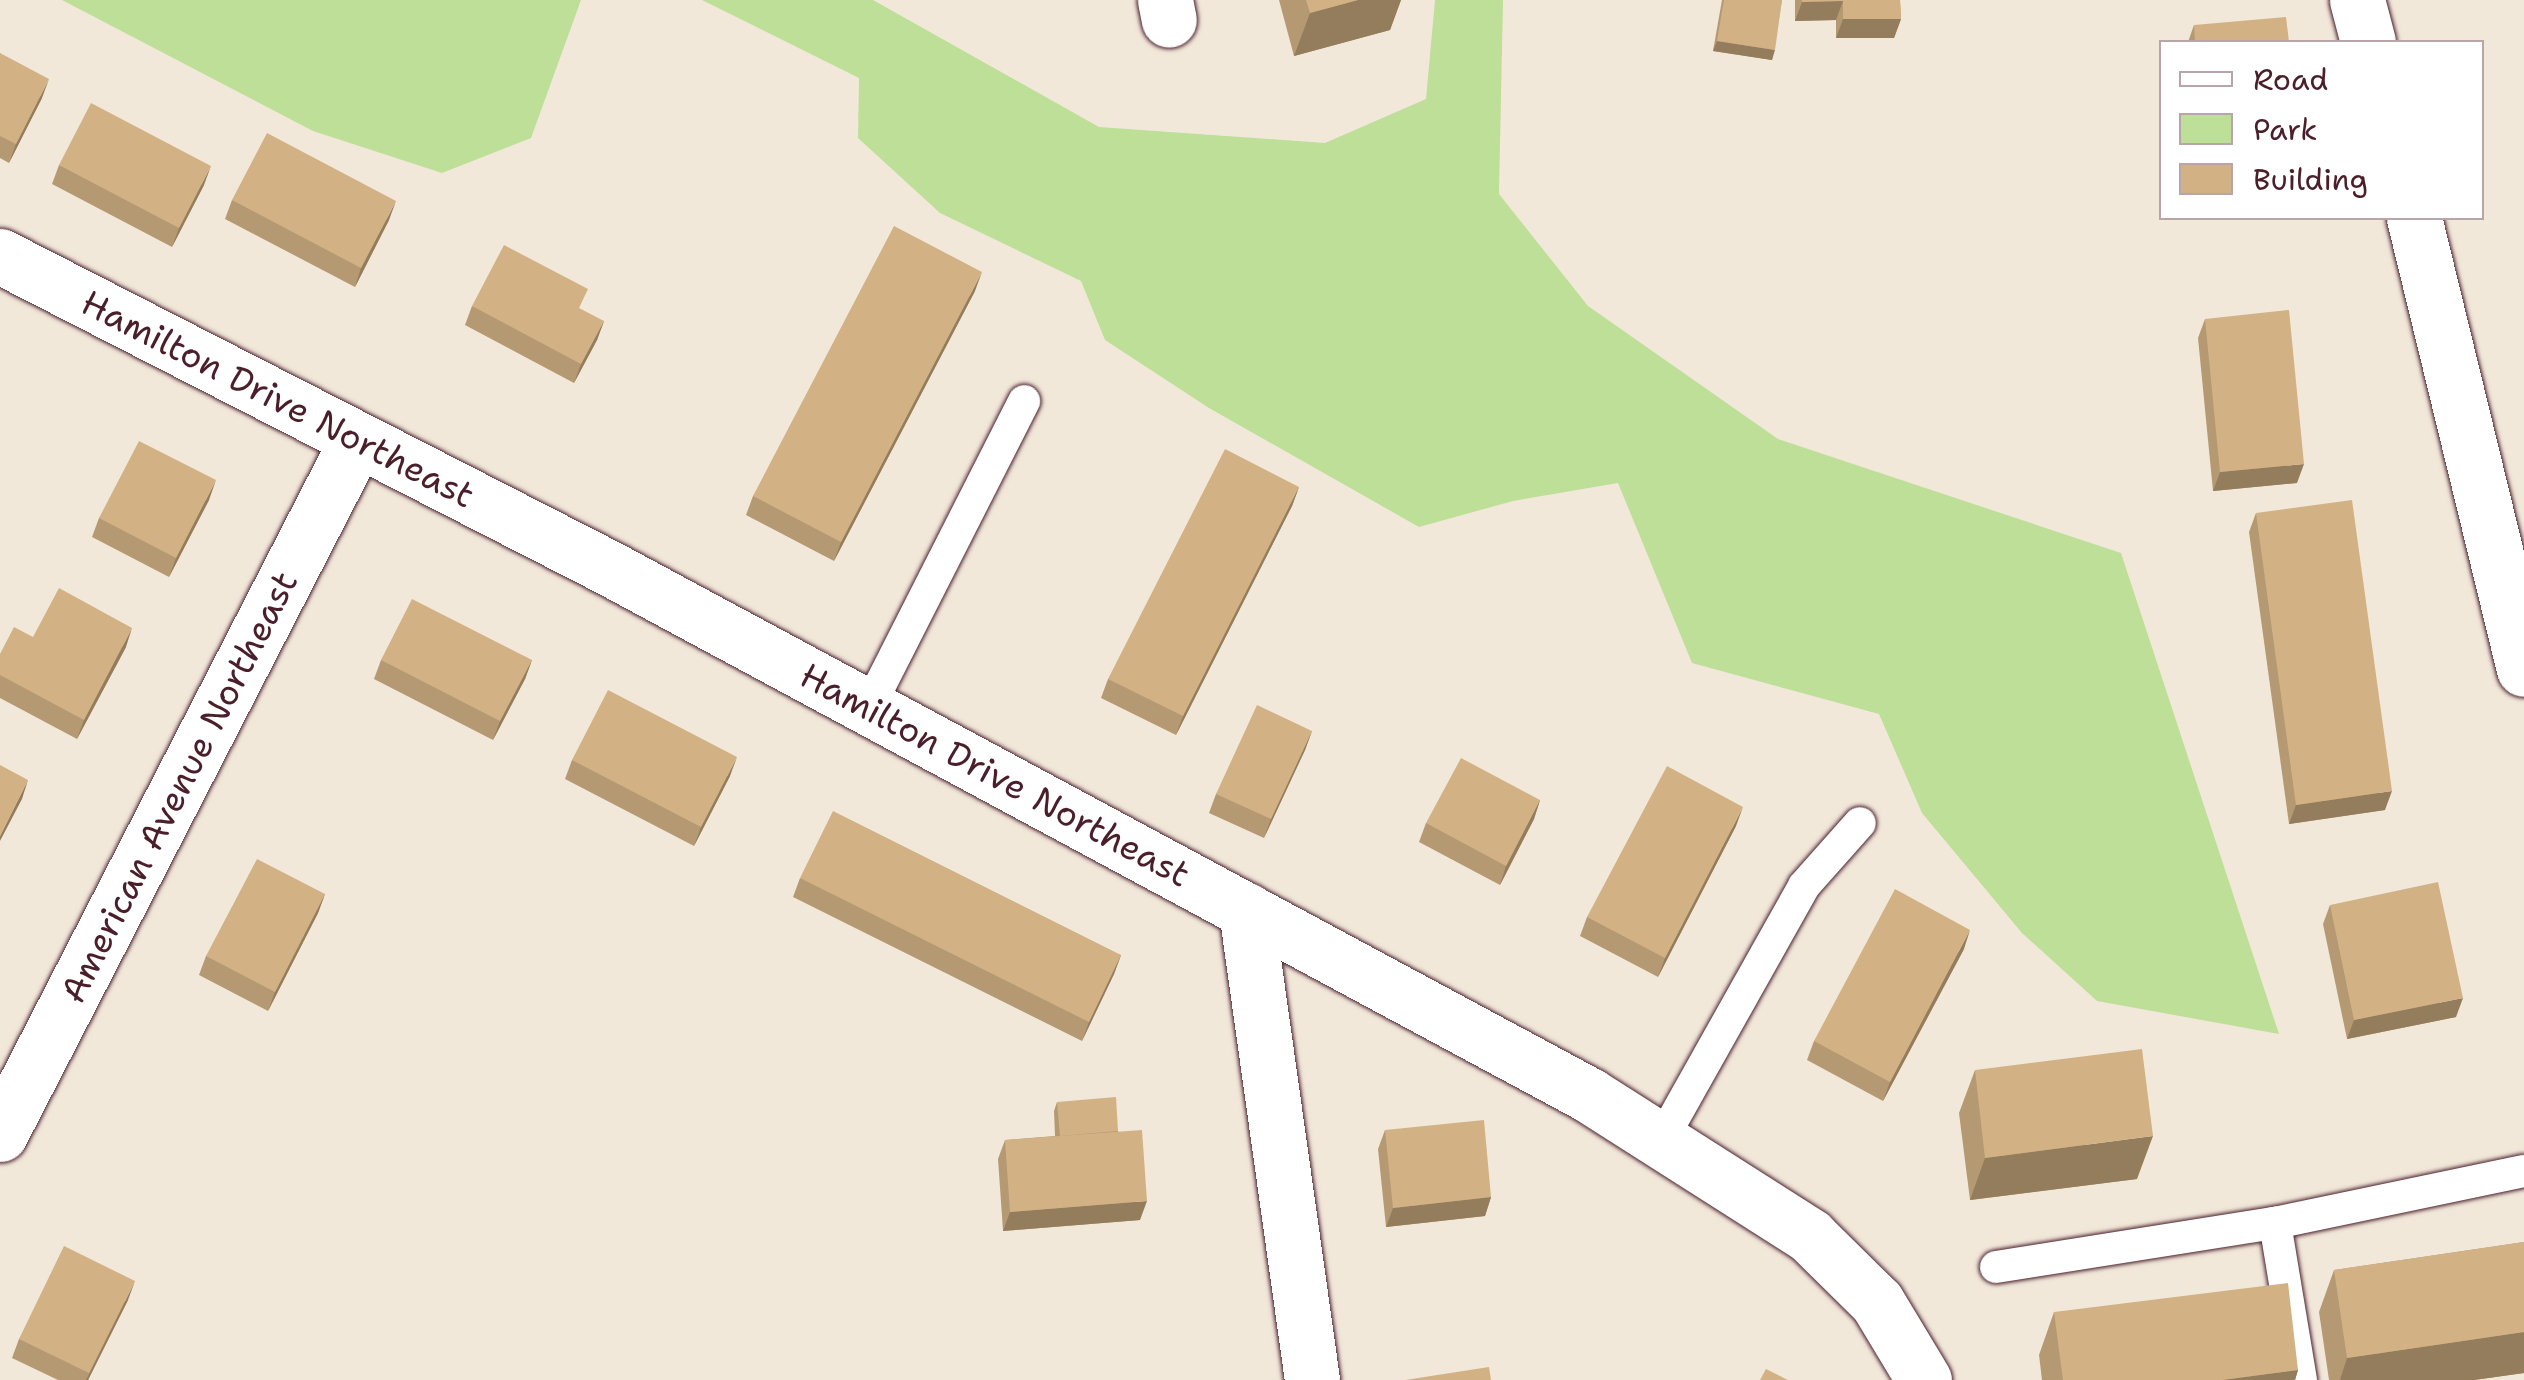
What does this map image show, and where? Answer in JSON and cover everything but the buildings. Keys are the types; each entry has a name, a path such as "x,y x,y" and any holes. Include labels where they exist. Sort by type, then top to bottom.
{"street":[{"path":"2357,0 2367,40"},
{"path":"2414,220 2524,669"},
{"name":"Hamilton Drive Northeast","path":"0,256 869,707 1589,1095 1810,1236 1877,1302 1924,1380"},
{"name":"American Avenue Northeast","path":"0,1134 358,440"},
{"path":"1246,910 1312,1380"}],"lane":[{"path":"869,707 1024,401"},
{"path":"1661,1140 1804,886 1860,823"},
{"path":"1996,1266 2275,1223 2524,1172"},
{"path":"2275,1223 2301,1380"}],"green space":[{"path":"62,0 581,0 531,138 442,173 313,131"},
{"path":"702,0 873,0 1099,127 1325,143 1426,99 1435,0 1503,0 1499,194 1588,306 1778,439 2121,553 2279,1034 2097,1001 2022,933 1922,813 1879,714 1692,663 1618,483 1513,501 1419,527 1209,408 1105,340 1081,281 940,213 858,138 859,78"}]}
